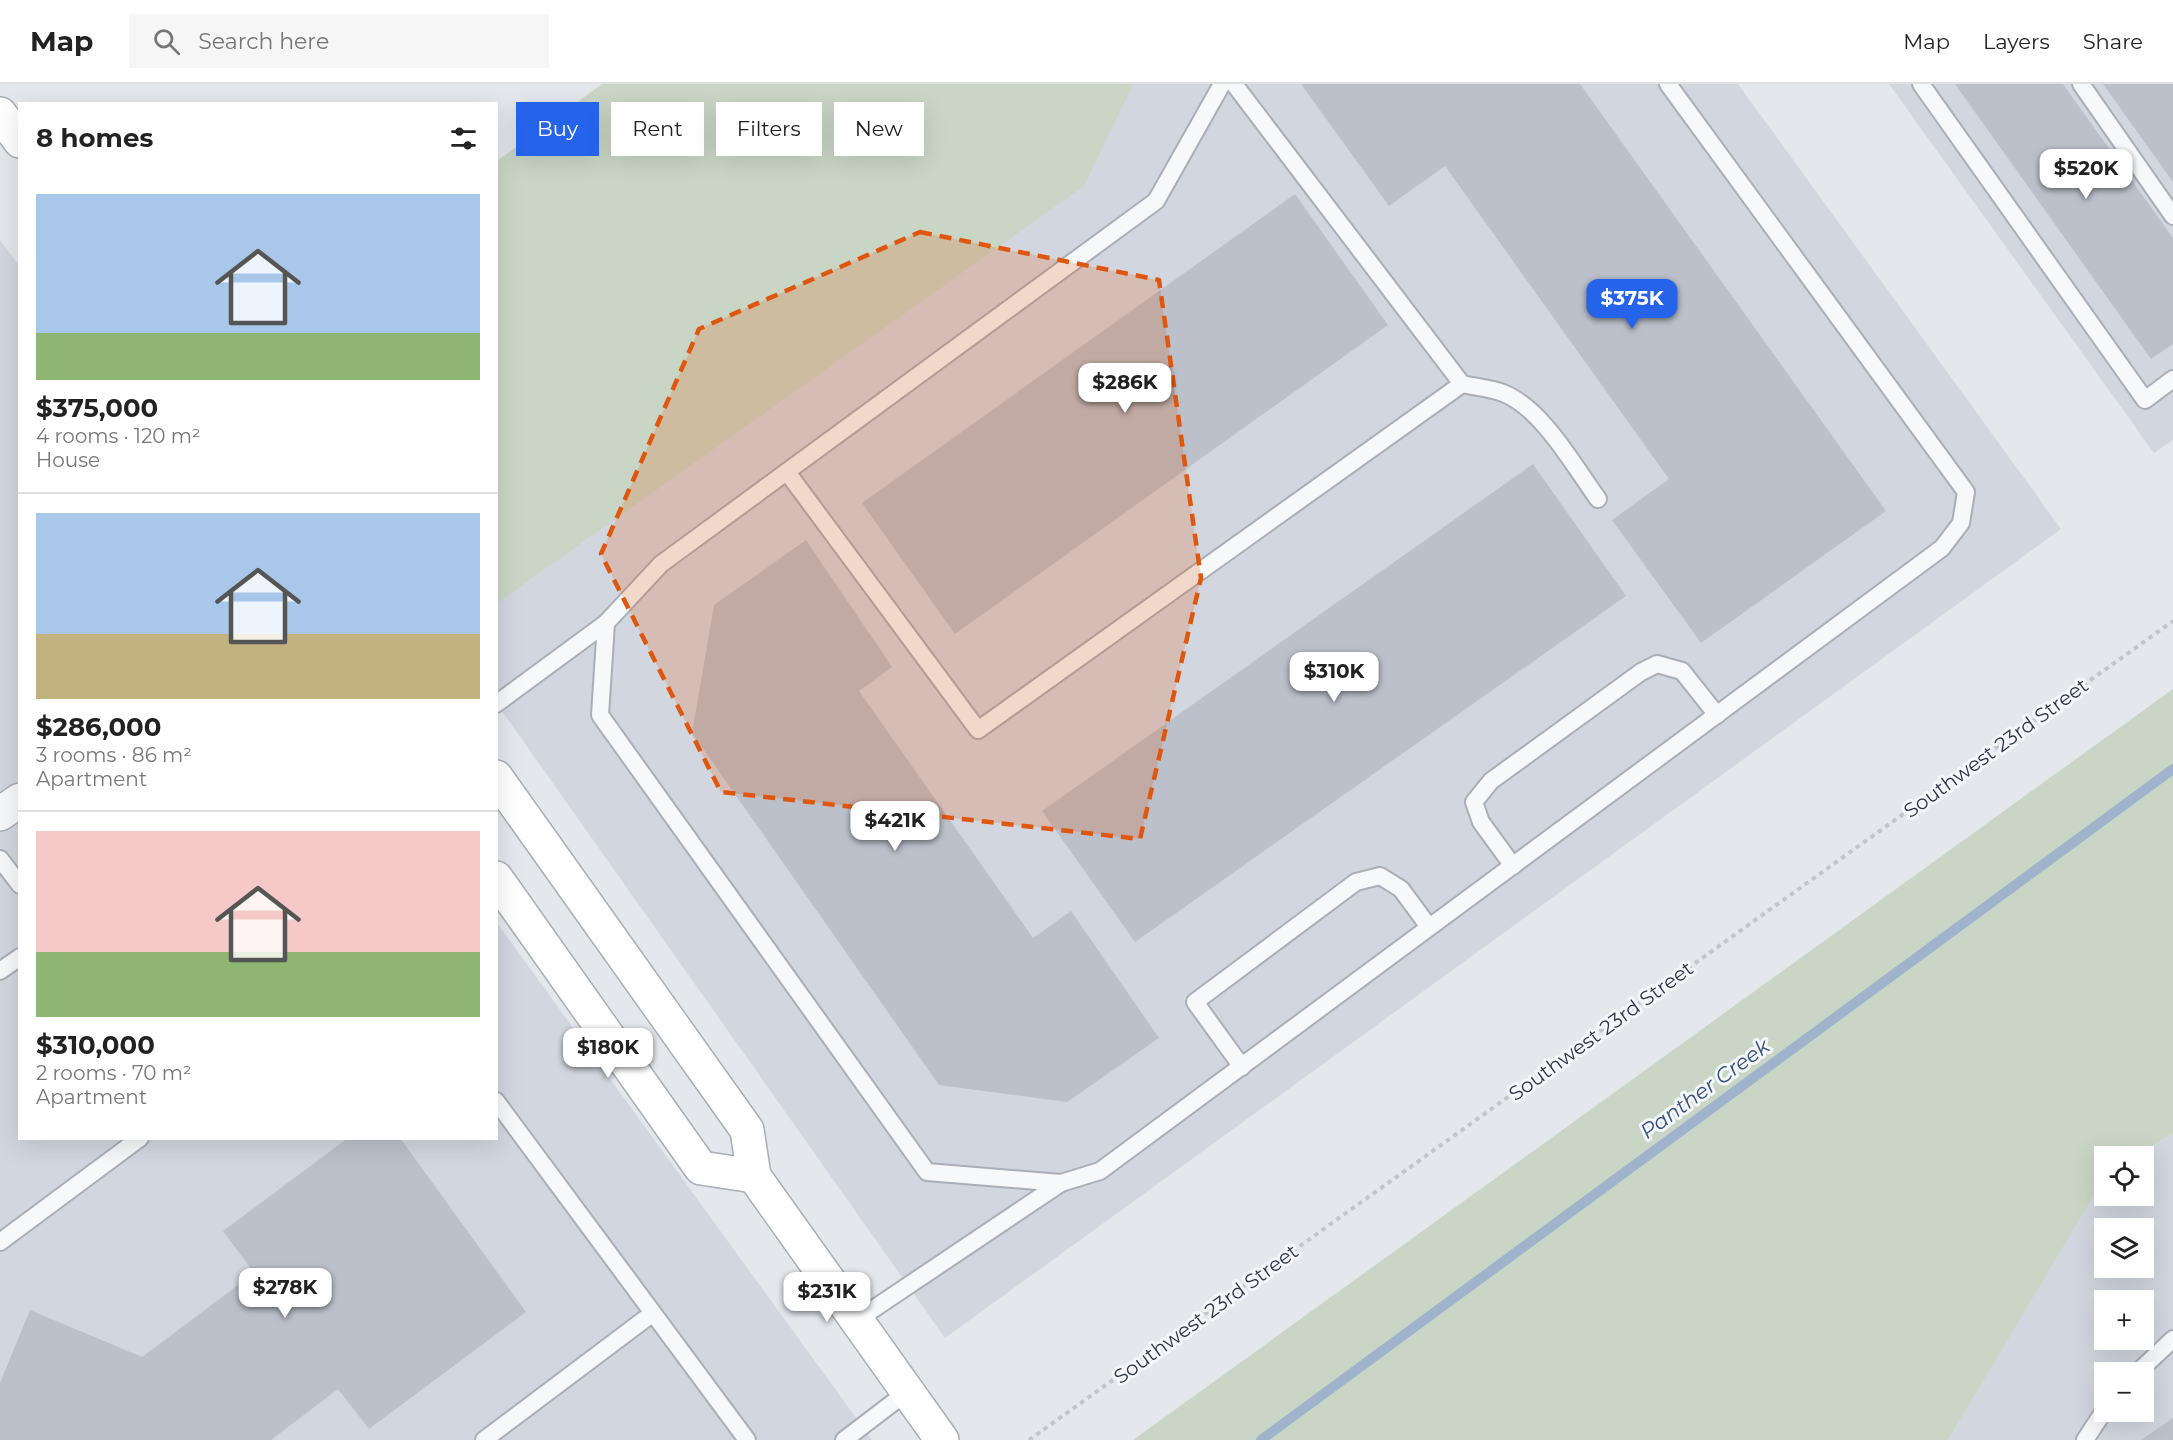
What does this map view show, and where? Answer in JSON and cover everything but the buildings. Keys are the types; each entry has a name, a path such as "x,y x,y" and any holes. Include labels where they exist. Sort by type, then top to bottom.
{"main road":[{"path":"0,114 18,138"},
{"path":"498,780 747,1130 754,1176 942,1440"},
{"path":"498,881 701,1168 754,1176"}],"street":[{"path":"0,814 18,801"}],"lane":[{"path":"498,703 606,623 661,564 1156,201 1222,84"},
{"path":"1234,84 1462,384 1503,393 1522,404 1548,430 1598,499"},
{"path":"856,1320 1061,1183 1100,1171 1942,548 1961,524 1966,492 1668,84"},
{"path":"1921,84 2145,400 2173,379"},
{"path":"2080,84 2173,216"},
{"path":"787,472 978,730 1462,384"},
{"path":"606,623 600,715 927,1172 1061,1183"},
{"path":"1513,866 1481,822 1474,802 1500,774 1641,672 1657,664 1682,671 1716,715"},
{"path":"0,860 18,882"},
{"path":"1242,1067 1195,1002 1356,882 1380,876 1387,880 1401,889 1429,927"},
{"path":"0,971 18,958"},
{"path":"498,1104 747,1440"},
{"path":"0,1242 137,1140"},
{"path":"484,1440 653,1313"},
{"path":"2149,1362 2173,1339"},
{"path":"844,1440 908,1392"},
{"path":"2085,1440 2097,1422"}],"path":[{"name":"Southwest 23rd Street","path":"1029,1440 2173,621"}],"highlighted area":[{"path":"920,232 1159,280 1201,578 1140,839 721,792 601,554 699,329"}],"shaded area":[{"path":"1105,84 1738,84 2061,529 945,1338 498,705 498,524"},
{"path":"1889,84 2173,84 2173,440 2154,453"},
{"path":"0,240 18,264 18,1140 498,1140 498,924 872,1440 0,1440"},
{"path":"2173,1133 2173,1440 1948,1440 2094,1193 2094,1206 2154,1206 2153,1146"}],"green space":[{"path":"602,84 1133,84 1084,186 498,602 498,160 516,147 516,156 599,156 599,102 577,102"},
{"path":"2173,689 2173,1133 2153,1146 2094,1146 2094,1195 1948,1440 1133,1440"}],"waterway":[{"name":"Panther Creek","path":"1261,1440 2173,769"}]}
